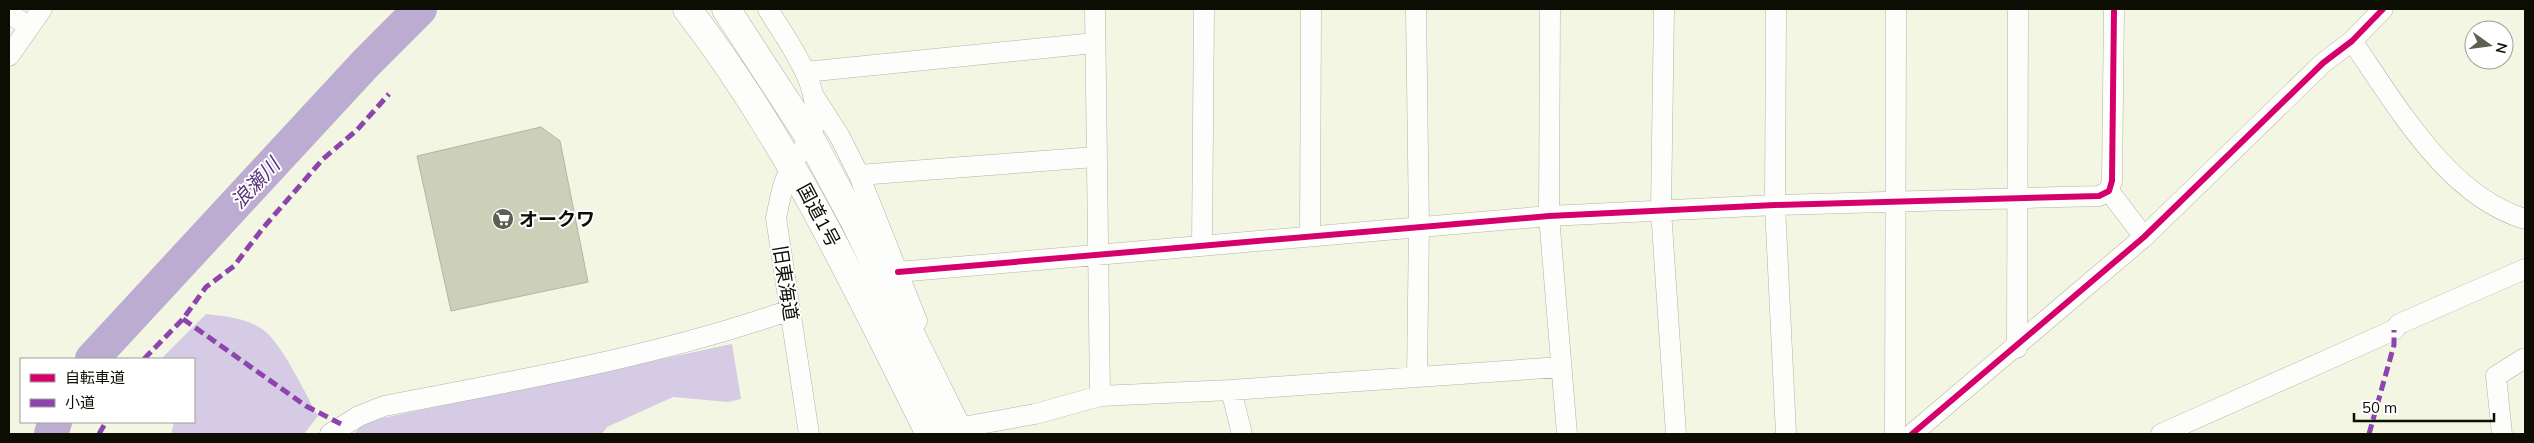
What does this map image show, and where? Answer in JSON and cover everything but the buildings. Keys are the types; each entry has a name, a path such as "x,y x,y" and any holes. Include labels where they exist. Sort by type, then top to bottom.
{"highway":[{"name":"国道1号","path":"688,9 726,59 792,164 829,232 930,434"},
{"name":"国道1号","path":"726,9 810,138 853,218 958,431"}],"street":[{"path":"9,56 42,9"},
{"path":"768,9 805,72 813,94 816,111 810,138"},
{"path":"1094,9 1096,253 1100,396"},
{"path":"1202,245 1204,9"},
{"path":"1310,235 1311,9"},
{"path":"1416,9 1419,226 1417,377"},
{"path":"1550,9 1549,216 1567,434"},
{"path":"1664,9 1661,210 1676,434"},
{"path":"1776,9 1775,205 1786,434"},
{"path":"1895,434 1896,9"},
{"path":"2017,348 2018,9"},
{"path":"898,272 1096,253 1549,216 1775,205 2099,196 2109,191 2112,181 2114,9"},
{"path":"1912,434 2017,348 2144,237 2323,63 2352,41 2383,9"},
{"path":"9,13 29,27"},
{"path":"2352,41 2428,150 2488,202 2508,214 2525,219"},
{"path":"805,72 1094,43"},
{"path":"813,94 840,137 859,175 920,330 936,386"},
{"name":"旧東海道","path":"809,434 776,218 781,190 792,164 810,138"},
{"path":"859,175 1095,157"},
{"path":"2109,191 2144,237"},
{"path":"2161,434 2394,330 2399,324 2525,269"},
{"path":"330,434 359,416 384,406 656,350 731,330 790,310"},
{"path":"2502,434 2496,376 2525,358"},
{"path":"958,431 1035,414 1100,396 1231,390 1560,367"},
{"path":"1231,390 1242,434"}],"shaded area":[{"path":"206,314 249,322 262,329 277,345 293,369 318,416 304,434 171,434 174,423 195,423 195,358 162,358"},
{"path":"732,344 741,399 728,402 673,397 607,427 602,434 354,434 364,422"}],"waterway":[{"name":"浪瀬川","path":"93,358 366,63 420,9"},
{"name":"浪瀬川","path":"51,434 55,423"}],"marked path":[{"path":"145,358 183,319 206,287 234,266 263,228 323,159 357,130 389,94"},
{"path":"183,319 306,406 343,425"},
{"path":"2369,434 2394,345 2394,330"},
{"path":"99,434 105,423"}],"cycle path":[{"path":"898,272 1549,216 1775,205 2099,196 2109,191 2112,181 2114,9"},
{"path":"1912,434 2144,237 2323,63 2352,41 2383,9"}],"place":[{"name":"オークワ","path":"503,219"}]}
